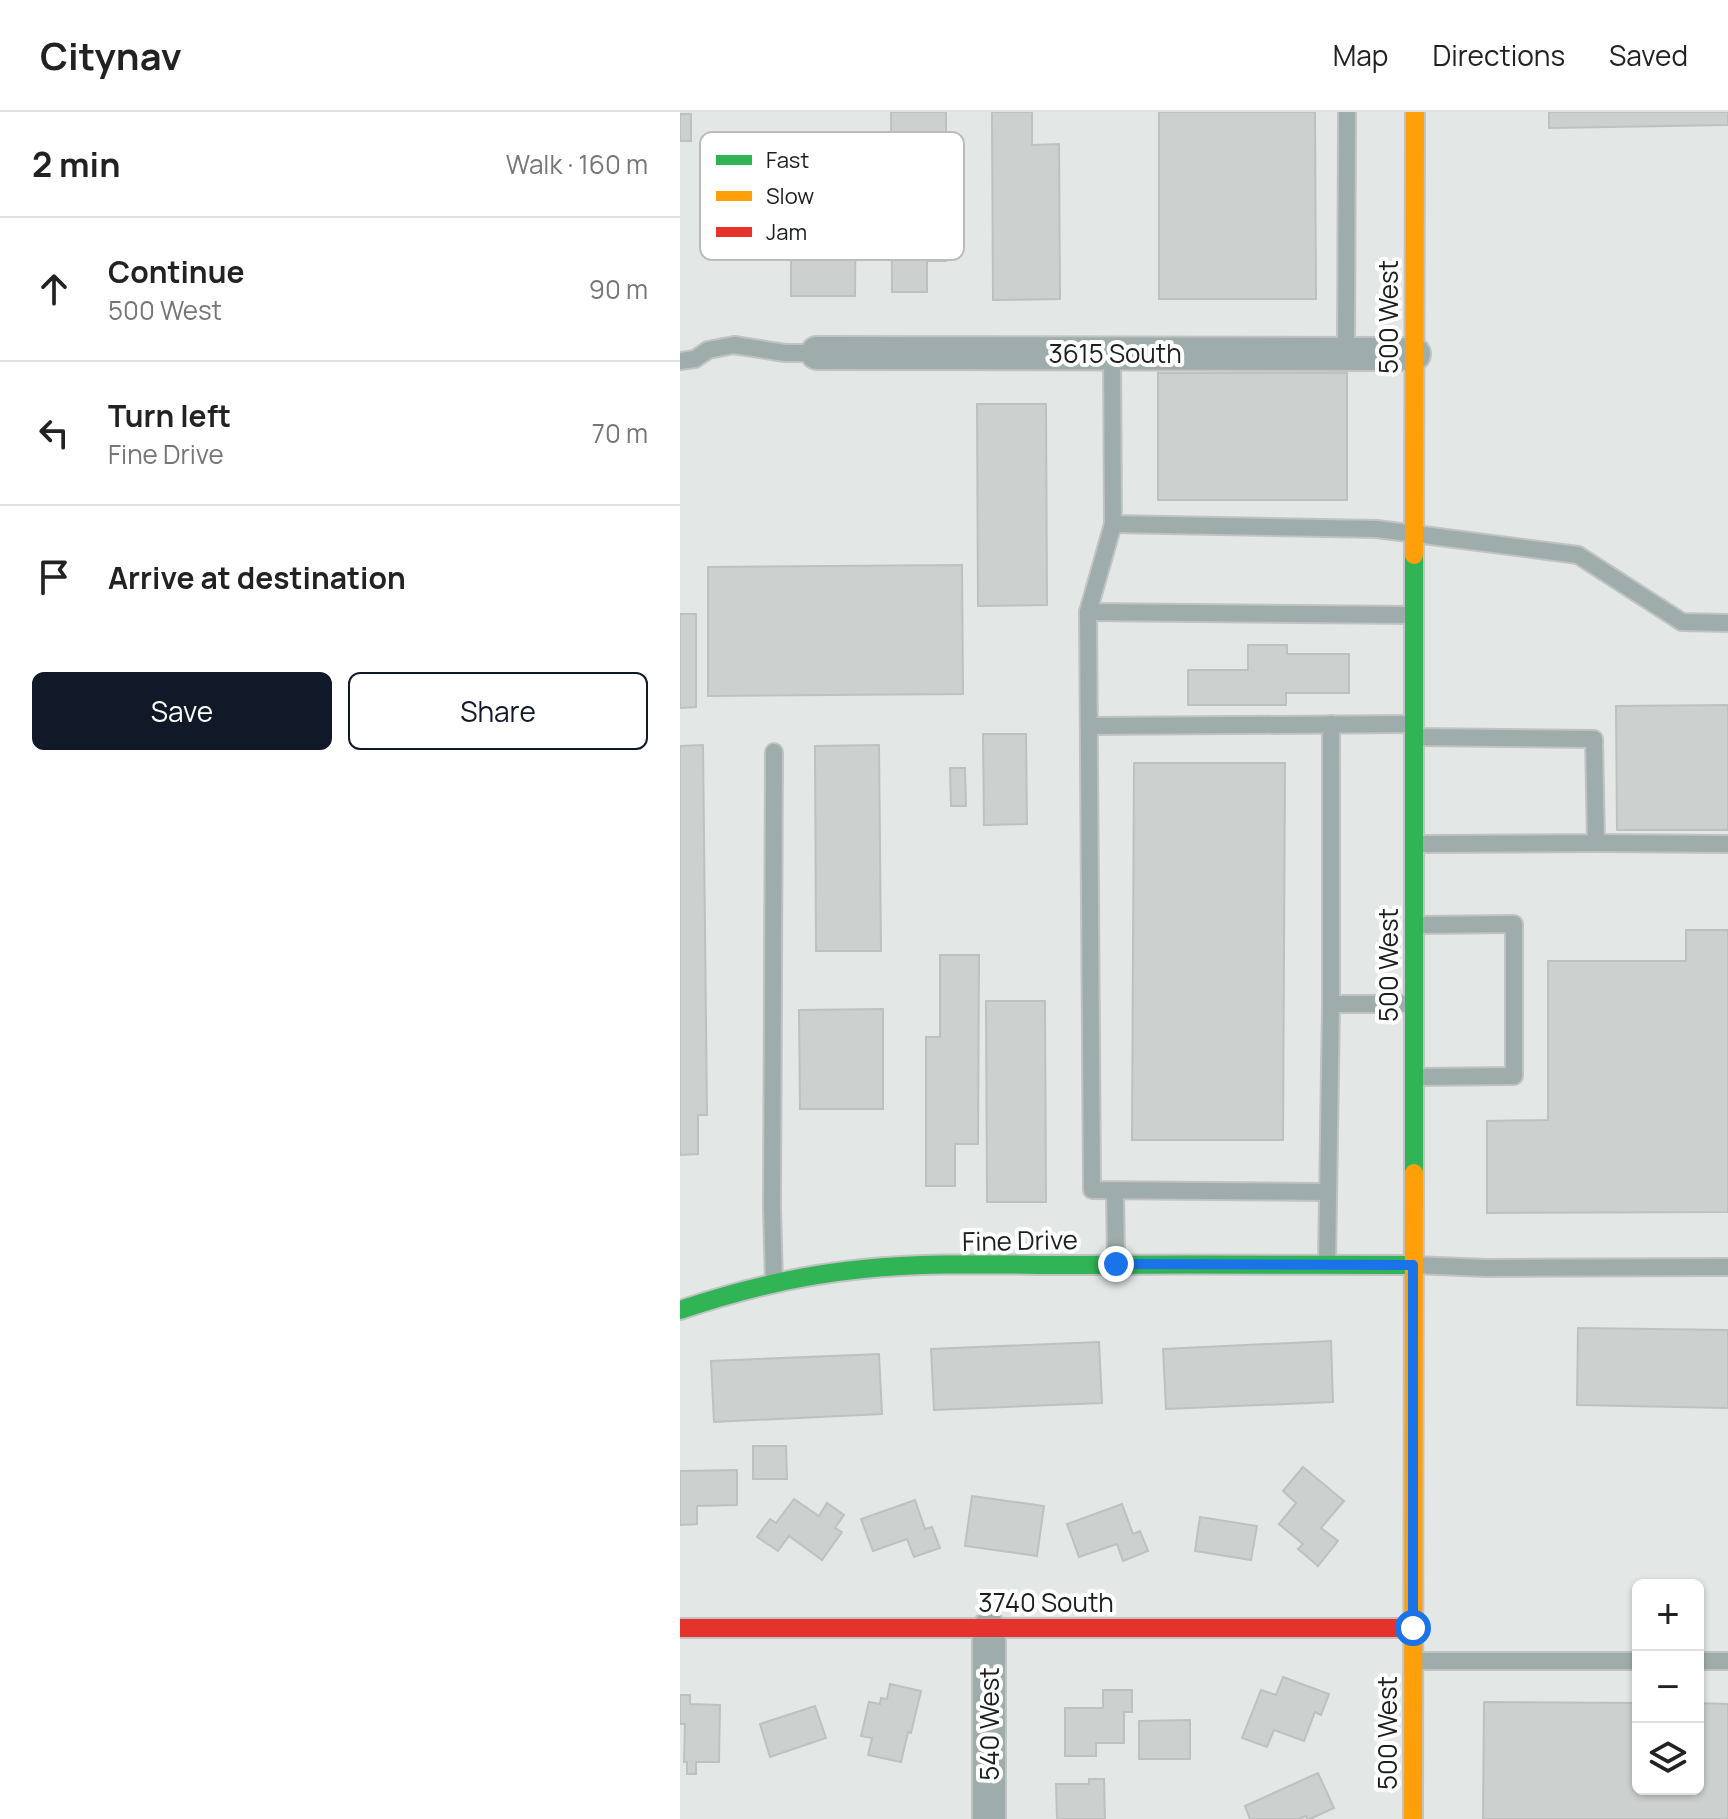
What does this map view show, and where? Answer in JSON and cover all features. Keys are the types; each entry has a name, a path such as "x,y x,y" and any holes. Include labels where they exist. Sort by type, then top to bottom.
{"main road":[{"name":"500 West","path":"1413,1819 1415,112"},
{"name":"Fine Drive","path":"680,1310 774,1283 887,1267 1413,1265"},
{"name":"3740 South","path":"680,1628 1413,1628"}],"street":[{"name":"3615 South","path":"817,353 1414,354"},
{"name":"540 West","path":"989,1628 989,1819"}],"lane":[{"path":"1346,353 1347,112"},
{"path":"680,361 695,359 708,350 734,345 785,353 817,353"},
{"path":"1112,353 1113,524 1088,612 1092,1190 1327,1192"},
{"path":"1113,524 1377,529 1578,555 1682,622 1728,623"},
{"path":"1088,612 1414,615"},
{"path":"1089,726 1331,724 1594,739 1596,843"},
{"path":"1327,1265 1331,724"},
{"path":"774,752 774,1283"},
{"path":"1414,844 1728,844"},
{"path":"1414,925 1514,924 1514,1076 1414,1077"},
{"path":"1331,1004 1414,1004"},
{"path":"1115,1191 1116,1264"},
{"path":"1413,1265 1486,1268 1728,1267"},
{"path":"1413,1661 1632,1661"},
{"path":"1704,1661 1728,1661"}],"building":[{"path":"891,112 946,112 946,132 891,132"},
{"path":"992,112 1032,112 1032,145 1059,144 1060,299 993,300"},
{"path":"1159,112 1315,112 1316,299 1159,299"},
{"path":"1549,112 1728,112 1728,125 1549,128"},
{"path":"680,114 691,114 691,141 680,141"},
{"path":"791,260 855,260 855,296 791,296"},
{"path":"892,260 946,260 927,261 927,292 892,292"},
{"path":"1158,373 1347,373 1347,500 1158,500"},
{"path":"977,404 1046,404 1047,605 978,606"},
{"path":"962,565 963,694 708,696 708,567"},
{"path":"680,614 696,614 696,707 680,708"},
{"path":"1248,645 1287,645 1287,654 1349,654 1349,693 1286,693 1286,705 1188,705 1188,670 1248,670"},
{"path":"1728,705 1728,830 1617,830 1616,706"},
{"path":"983,734 1026,734 1027,824 984,825"},
{"path":"703,745 707,1115 698,1115 698,1154 680,1155 680,746"},
{"path":"879,745 881,951 816,951 815,746"},
{"path":"1134,763 1285,763 1283,1140 1132,1140"},
{"path":"950,768 965,768 966,806 951,806"},
{"path":"1686,930 1728,930 1728,1212 1487,1213 1487,1121 1548,1120 1548,961 1686,961"},
{"path":"940,955 979,955 978,1144 955,1144 955,1186 926,1186 926,1037 940,1037"},
{"path":"986,1001 1045,1001 1046,1202 987,1202"},
{"path":"883,1009 883,1109 800,1109 799,1010"},
{"path":"1578,1328 1728,1330 1728,1408 1577,1405"},
{"path":"1331,1341 1333,1402 1166,1409 1163,1349"},
{"path":"1099,1342 1102,1403 934,1410 931,1349"},
{"path":"879,1354 882,1414 714,1422 711,1361"},
{"path":"753,1446 786,1446 787,1479 753,1479"},
{"path":"1303,1467 1344,1501 1321,1528 1338,1541 1318,1566 1298,1549 1303,1544 1279,1524 1296,1503 1283,1491"},
{"path":"737,1470 737,1505 697,1506 697,1524 680,1525 680,1471"},
{"path":"972,1496 1044,1506 1037,1556 965,1546"},
{"path":"794,1499 819,1516 827,1503 844,1515 835,1528 842,1532 822,1560 789,1536 778,1551 757,1537 770,1519 776,1523"},
{"path":"915,1500 925,1529 932,1527 940,1548 914,1557 907,1539 873,1551 861,1519"},
{"path":"1122,1504 1133,1534 1140,1531 1148,1551 1123,1561 1117,1544 1079,1557 1067,1524"},
{"path":"1200,1517 1257,1526 1251,1560 1195,1551"},
{"path":"1283,1677 1329,1694 1321,1715 1315,1712 1304,1741 1274,1730 1267,1747 1242,1738 1261,1690 1276,1695"},
{"path":"890,1684 921,1691 901,1762 868,1755 872,1738 861,1736 869,1702 880,1704 881,1698 887,1699"},
{"path":"1103,1690 1132,1690 1132,1712 1124,1712 1124,1743 1096,1743 1096,1756 1065,1756 1065,1708 1103,1708"},
{"path":"680,1695 690,1695 690,1704 720,1705 719,1762 696,1762 696,1774 687,1774 687,1762 684,1762 685,1724 680,1724"},
{"path":"1484,1702 1632,1703 1632,1795 1704,1795 1704,1703 1728,1704 1728,1819 1483,1819"},
{"path":"815,1706 826,1738 770,1757 760,1724"},
{"path":"1190,1720 1190,1759 1139,1759 1139,1721"},
{"path":"1318,1773 1334,1808 1310,1819 1306,1816 1298,1819 1250,1819 1245,1806"},
{"path":"1089,1779 1104,1779 1105,1819 1057,1819 1056,1784 1089,1784"}],"traffic: fast":[{"path":"1414,555 1414,1173"},
{"path":"680,1310 793,1279 889,1267 968,1264 1413,1265"}],"traffic: slow":[{"path":"1414,555 1415,112"},
{"path":"1413,1819 1414,1173"}],"traffic: jam":[{"path":"680,1628 1413,1628"}],"route":[{"path":"1116,1264 1413,1265 1413,1628"}]}
